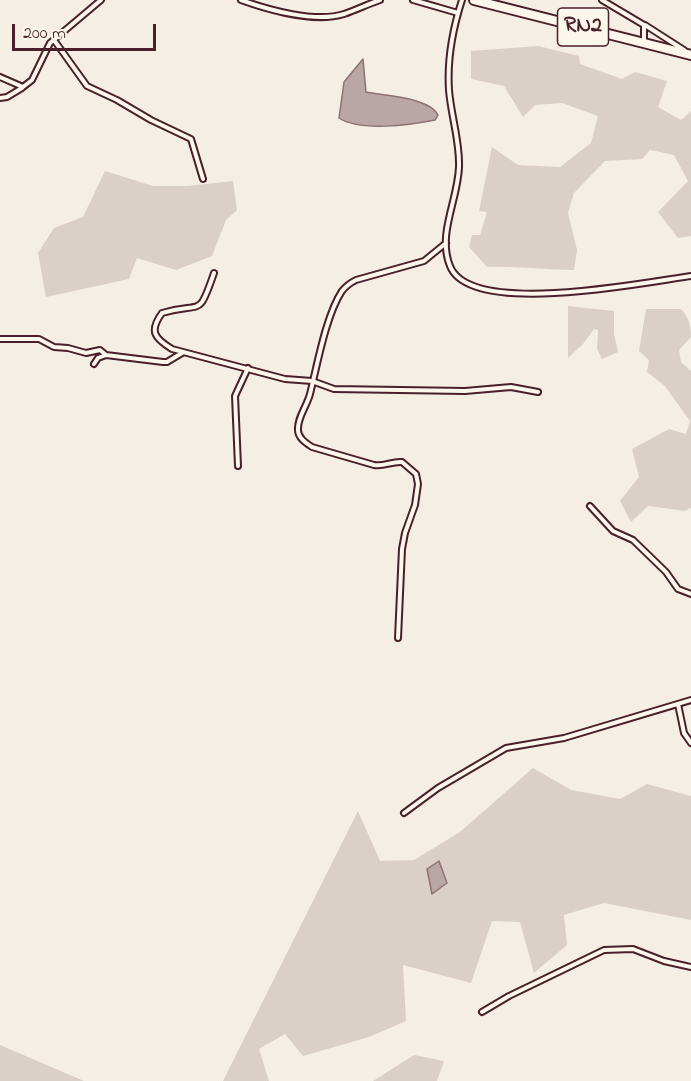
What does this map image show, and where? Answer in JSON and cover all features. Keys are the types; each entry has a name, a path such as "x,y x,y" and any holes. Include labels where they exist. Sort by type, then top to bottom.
{"highway":[{"name":"RN2","path":"474,0 691,54"}],"street":[{"path":"0,99 7,97 32,80 46,50 54,40 101,0"},
{"path":"241,0 275,10 316,16 346,13 380,0"},
{"path":"413,0 458,13"},
{"path":"462,0 452,43 449,90 459,166 458,183 449,218 446,243 450,267 457,277 479,288 528,295 624,288 652,281 691,276"},
{"path":"602,0 691,54"},
{"path":"644,25 644,43"},
{"path":"54,40 87,86 191,139 203,179"},
{"path":"0,77 23,87"},
{"path":"398,638 402,549 415,505 418,484 416,474 402,462 374,465 312,447 303,441 297,429 310,395 329,322 336,301 343,290 349,283 356,280 424,261 446,243"},
{"path":"214,273 205,300 200,306 162,313 154,325 157,338 172,349 285,379 312,381 325,387 465,391 511,387 538,392"},
{"path":"0,339 39,339 54,347 86,353 100,350 106,355"},
{"path":"94,364 98,358 106,355 167,362 182,353"},
{"path":"238,466 235,396 248,368"},
{"path":"590,506 613,531 633,540 666,572 678,589 691,594"},
{"path":"404,813 438,788 506,748 556,740 691,700"},
{"path":"678,704 684,733 691,743"},
{"path":"482,1012 509,996 604,950 633,949 664,961 691,967"}],"shaded area":[{"path":"538,46 579,56 580,64 622,79 635,72 667,81 658,107 681,120 691,111 691,236 678,238 658,212 688,181 674,155 650,150 642,159 605,161 574,193 568,213 577,250 574,270 487,267 469,247 472,235 480,235 487,212 479,211 492,147 518,165 560,167 591,143 598,116 562,103 535,105 523,117 504,86 471,79 471,51"},
{"path":"363,59 366,92 405,98 425,104 438,115 435,120 372,126 359,125 339,118 344,82"},
{"path":"105,171 153,186 187,186 233,181 237,210 226,220 212,256 176,270 137,258 129,279 46,297 38,253 54,228 83,217"},
{"path":"568,306 614,311 614,334 618,352 602,359 597,349 598,330 594,329 583,344 568,358"},
{"path":"646,309 681,309 690,326 691,337 679,350 681,362 691,371 691,508 685,511 648,506 631,522 620,501 639,477 632,449 669,429 686,434 690,421 665,386 647,372 649,360 639,351"},
{"path":"533,768 571,790 620,799 647,784 691,796 691,920 604,903 564,915 567,945 534,973 520,922 492,921 471,983 403,965 406,1021 369,1037 303,1056 285,1034 259,1049 269,1081 223,1081 358,811 380,861 414,860 460,832"},
{"path":"439,861 447,883 432,894 427,869"},
{"path":"0,1045 84,1081 0,1081"},
{"path":"414,1055 444,1061 437,1081 373,1081"}]}
